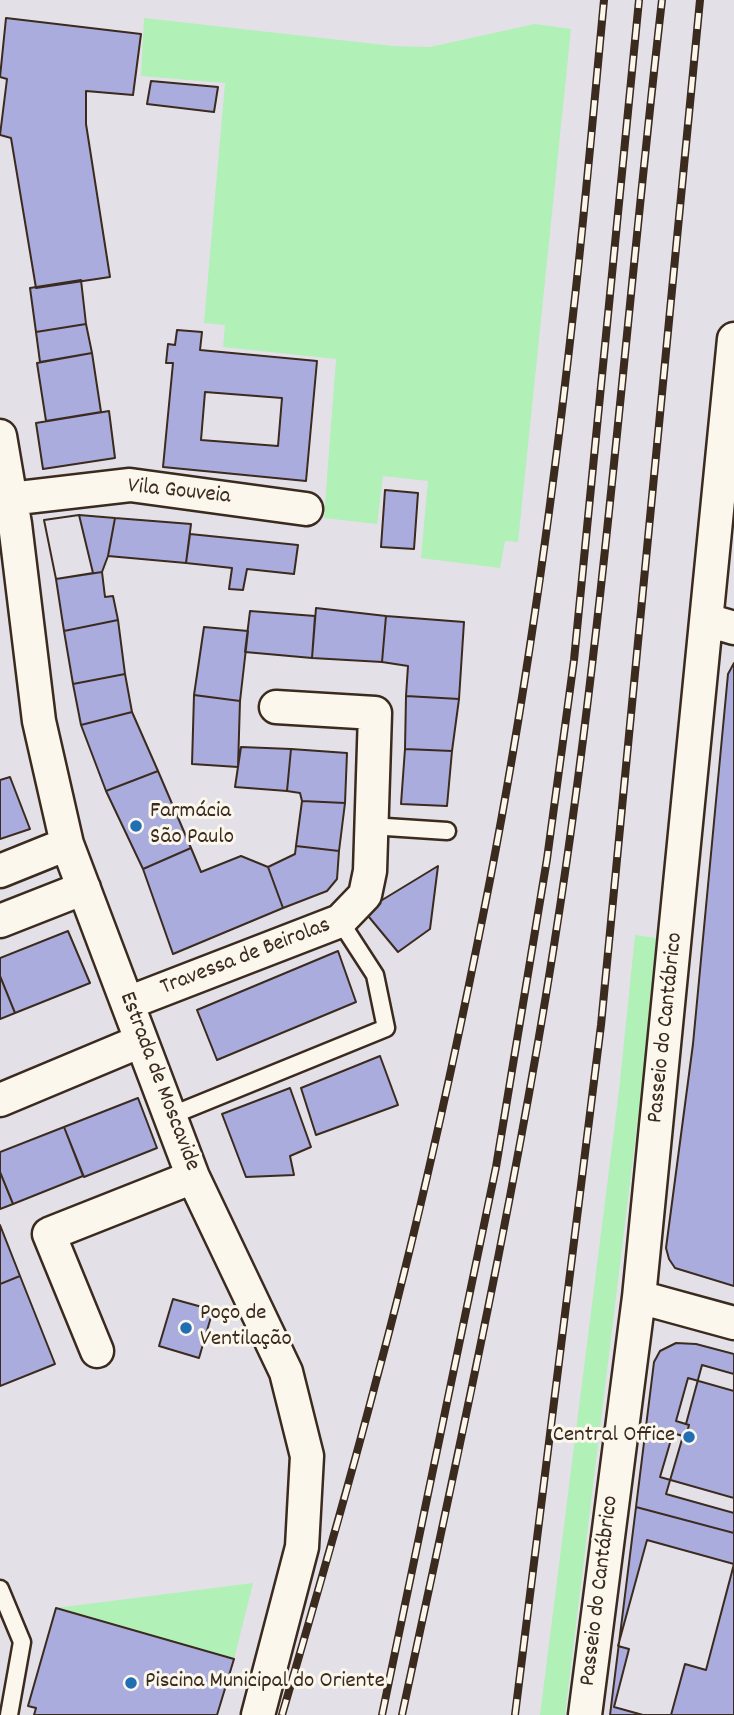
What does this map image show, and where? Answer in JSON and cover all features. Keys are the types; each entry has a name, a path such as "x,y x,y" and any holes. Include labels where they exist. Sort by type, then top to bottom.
{"street":[{"name":"Passeio do Cantábrico","path":"585,1715 639,1297 721,614 734,339"},
{"name":"Estrada de Moscavide","path":"0,436 5,499 39,722 67,844 193,1177 286,1372 307,1455 302,1547 258,1715"},
{"name":"Vila Gouveia","path":"5,499 130,485 306,509"},
{"name":"Travessa de Beirolas","path":"128,1003 340,921 365,895 370,871 375,713 276,707"},
{"path":"0,872 67,844"},
{"path":"0,920 84,888"},
{"path":"0,1100 141,1041"},
{"path":"97,1351 49,1234 193,1177"},
{"path":"639,1297 734,1323"}],"lane":[{"path":"370,826 447,831"},
{"path":"170,1116 386,1028 375,975 340,921"},
{"path":"0,1589 22,1642 9,1715"}],"green space":[{"path":"144,18 393,46 430,47 535,24 571,29 518,542 505,541 500,568 421,558 428,481 383,476 377,524 324,518 336,359 223,347 225,325 204,323 225,83 141,76"},
{"path":"635,935 656,938 641,1092 565,1715 540,1715 619,1091"},
{"path":"253,1583 234,1659 56,1608"}],"building":[{"path":"6,18 141,34 133,95 86,91 86,124 110,277 36,288 11,138 0,135 7,79 0,77"},
{"path":"151,81 218,87 214,112 147,104"},
{"path":"81,280 86,324 36,332 30,288"},
{"path":"86,324 92,353 40,362 36,332"},
{"path":"177,330 202,332 200,350 317,361 306,481 163,467 173,363 166,363 168,344 175,345","holes":["205,392 282,398 278,446 201,440"]},
{"path":"92,353 101,412 46,421 37,363"},
{"path":"109,411 115,458 43,469 36,423"},
{"path":"385,490 418,493 414,549 381,547"},
{"path":"79,515 93,573 56,579 44,520"},
{"path":"79,515 115,518 108,556 102,572 56,579 44,520"},
{"path":"115,518 191,524 186,563 108,556"},
{"path":"190,534 298,545 294,574 247,569 243,590 229,589 232,568 186,563"},
{"path":"102,572 105,597 113,596 118,620 64,631 56,579"},
{"path":"316,608 386,616 382,662 312,658"},
{"path":"250,611 315,616 312,658 245,652"},
{"path":"386,616 464,622 459,699 406,696 408,666 382,662"},
{"path":"118,620 125,674 73,684 64,631"},
{"path":"204,627 248,631 240,701 194,695"},
{"path":"734,663 734,1286 675,1268 666,1248 693,1044 728,674"},
{"path":"125,674 132,712 81,725 73,684"},
{"path":"194,695 240,701 238,767 192,764"},
{"path":"406,696 459,699 452,751 405,749"},
{"path":"132,712 158,771 106,791 81,725"},
{"path":"241,747 291,749 287,791 235,787"},
{"path":"291,749 347,753 345,803 302,801 300,793 287,791"},
{"path":"405,749 452,751 447,806 401,804"},
{"path":"158,771 191,848 143,869 106,791"},
{"path":"10,777 30,829 0,839 0,780"},
{"path":"302,801 345,803 339,851 296,846"},
{"path":"296,846 339,851 337,879 327,891 283,908 268,867 295,854"},
{"path":"191,848 201,872 241,856 268,867 283,908 173,954 143,869"},
{"path":"438,866 430,929 398,952 364,911"},
{"path":"68,931 90,983 15,1013 0,976 0,958"},
{"path":"338,951 356,1002 217,1060 197,1010"},
{"path":"0,976 15,1013 0,1019"},
{"path":"380,1056 398,1105 316,1135 301,1088"},
{"path":"290,1088 311,1147 290,1156 294,1175 246,1177 222,1114"},
{"path":"138,1098 157,1148 84,1177 64,1127"},
{"path":"64,1127 83,1176 13,1204 0,1172 0,1152"},
{"path":"0,1172 13,1204 0,1209"},
{"path":"0,1225 20,1276 0,1284"},
{"path":"20,1276 55,1364 0,1386 0,1284"},
{"name":"Poço de Ventilação","path":"173,1299 213,1310 199,1358 159,1346"},
{"name":"Central Office","path":"676,1343 696,1344 734,1354 734,1533 636,1507 654,1362 660,1351"},
{"path":"702,1365 734,1374 734,1513 666,1494 683,1436 686,1437 689,1425 686,1424"},
{"path":"688,1378 734,1391 734,1498 660,1477 673,1433 686,1437 689,1425 676,1421"},
{"path":"636,1507 734,1533 734,1715 610,1715"},
{"path":"647,1540 734,1564 706,1670 685,1664 671,1715 643,1715 614,1707 629,1649 618,1646"},
{"name":"Piscina Municipal do Oriente","path":"56,1608 234,1659 217,1715 34,1715 36,1708 28,1706"}],"railway":[{"path":"282,1715 392,1323 451,1070 490,880 527,669 556,457 582,236 604,0"},
{"path":"382,1715 496,1167 547,859 574,660 639,0"},
{"path":"402,1715 513,1182 551,967 582,752 662,0"},
{"path":"515,1715 601,1025 700,0"}],"place":[{"name":"Farmácia São Paulo","path":"136,826"},
{"name":"Poço de Ventilação","path":"186,1328"},
{"name":"Central Office","path":"689,1437"},
{"name":"Piscina Municipal do Oriente","path":"131,1683"}]}
